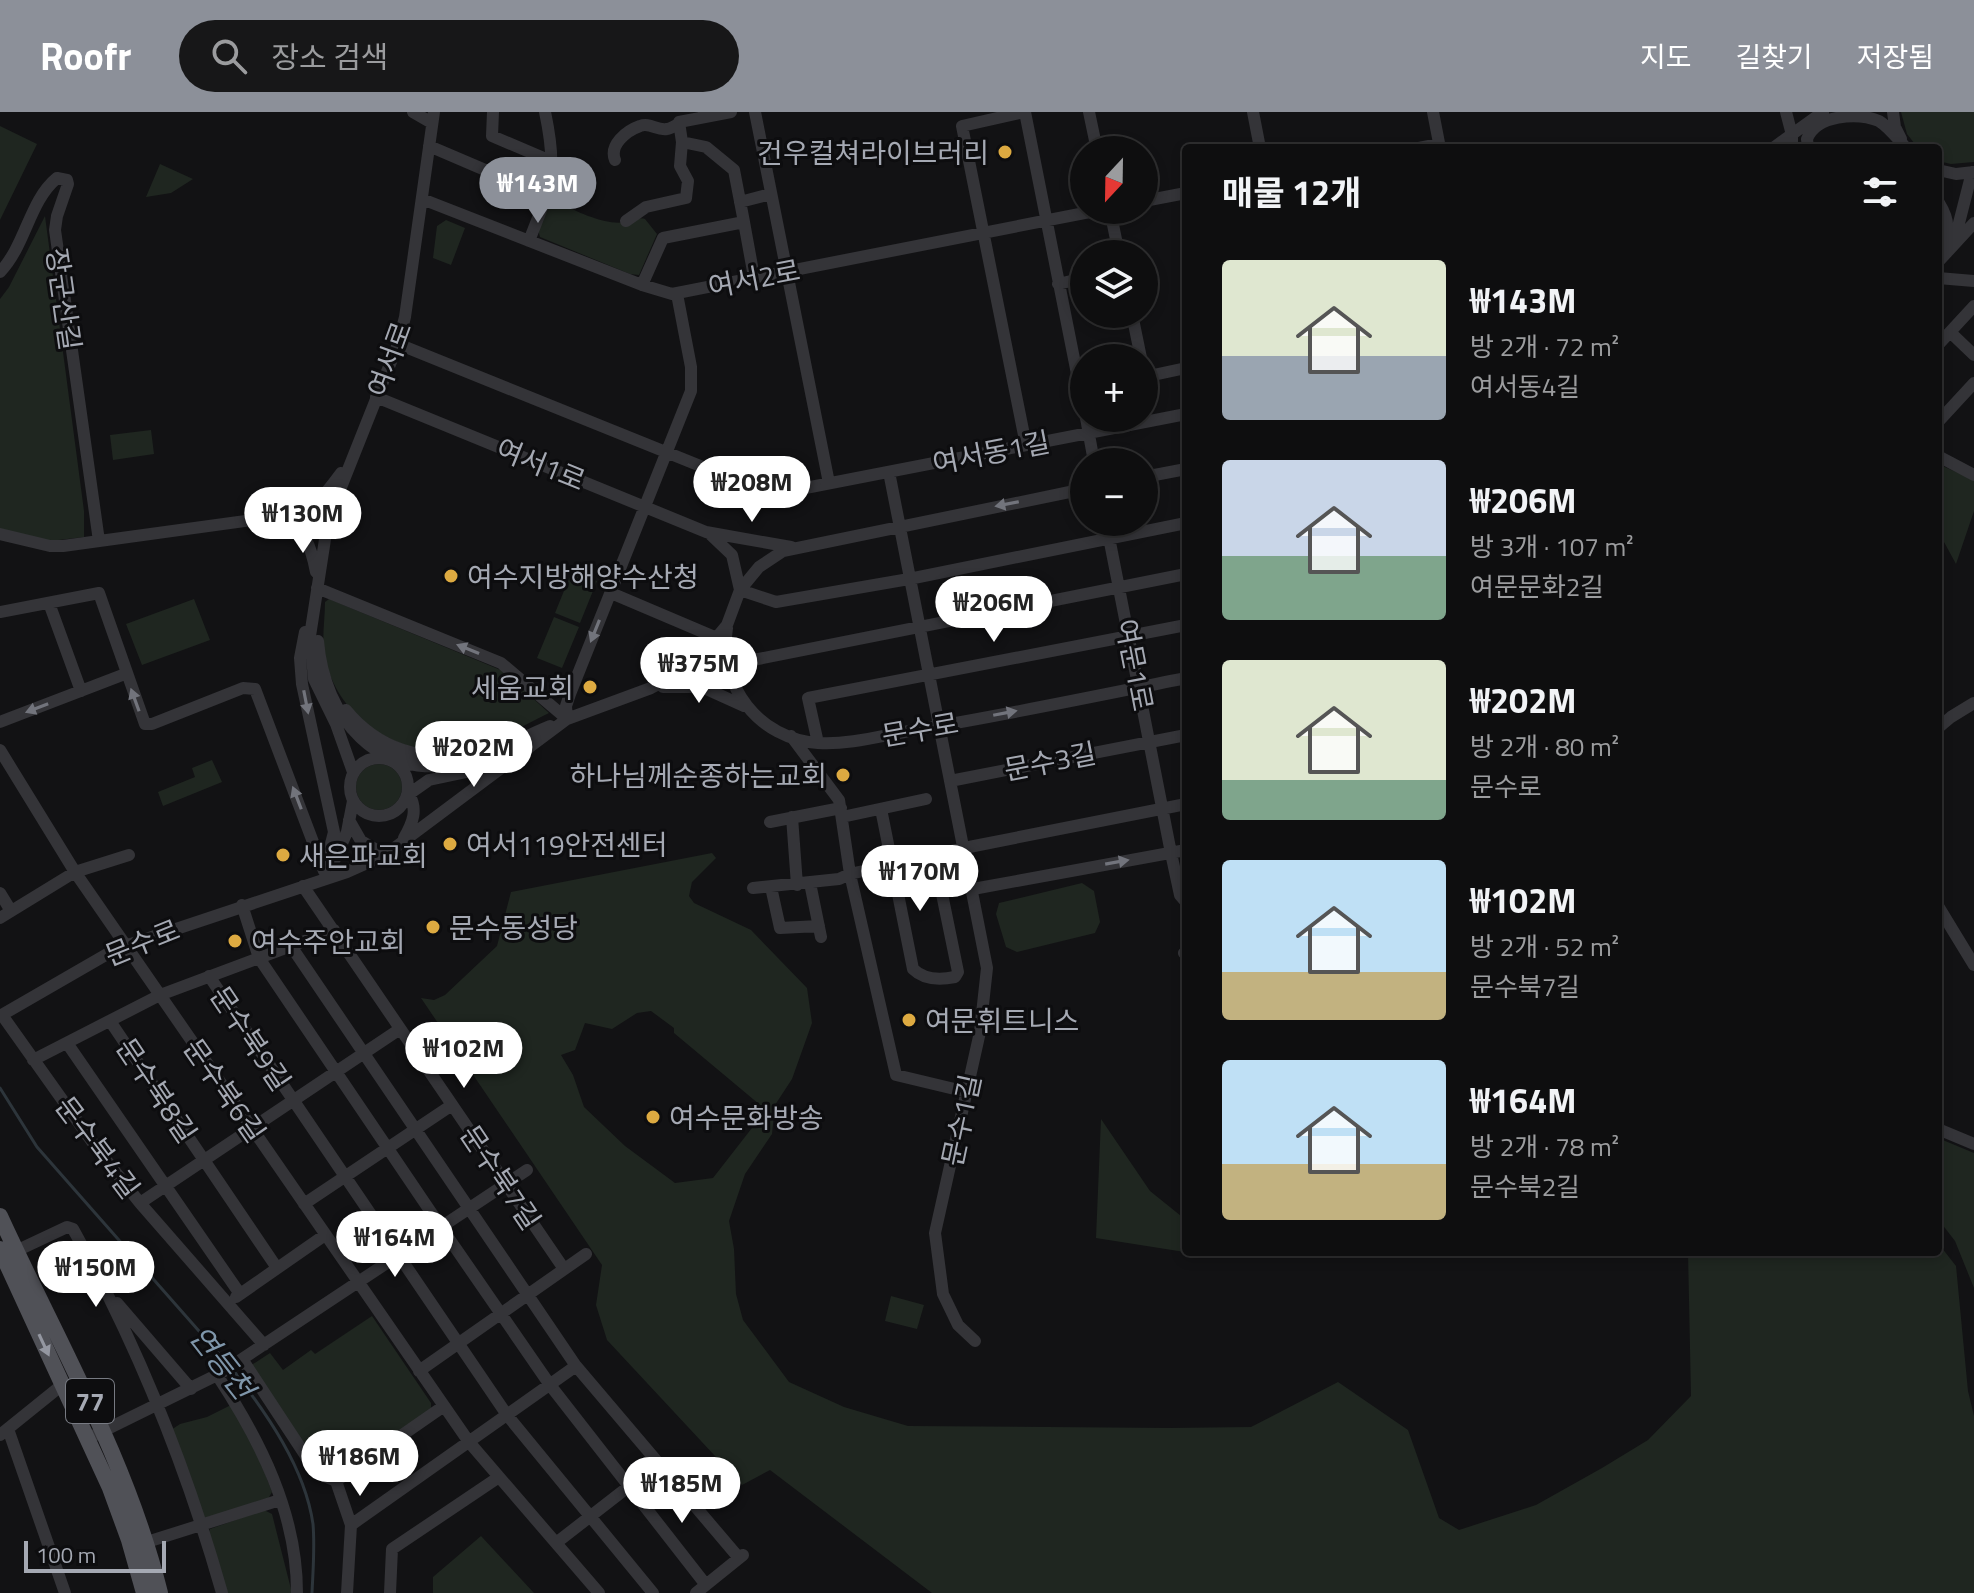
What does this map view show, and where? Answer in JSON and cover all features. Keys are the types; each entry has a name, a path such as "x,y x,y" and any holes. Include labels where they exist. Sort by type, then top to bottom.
{"main road":[{"name":"77","path":"0,1216 8,1250 62,1385 147,1542 160,1593"},
{"name":"77","path":"8,1250 105,1431 144,1593"}],"street":[{"path":"413,112 433,118"},
{"path":"493,112 492,136 553,162"},
{"path":"529,241 546,196 553,162 545,112"},
{"path":"615,160 613,151 617,142 637,127 647,125 666,129 678,119 731,112"},
{"path":"755,112 829,483"},
{"path":"1026,445 962,126 1024,112 1072,344"},
{"path":"1089,112 1094,136"},
{"path":"1253,112 1259,144"},
{"path":"1433,112 1440,144"},
{"path":"1786,112 1792,142"},
{"path":"1886,112 1904,144"},
{"path":"1893,112 1895,127"},
{"path":"1792,142 1820,113"},
{"path":"1808,144 1807,139 1816,125 1855,116 1878,121 1902,144"},
{"name":"여서로","path":"316,589 328,520 398,344 408,303 433,118"},
{"path":"626,221 646,207 686,198 688,182 680,166 682,142 678,119"},
{"path":"682,142 706,147 732,167 754,277"},
{"path":"429,146 546,196"},
{"path":"1942,171 1956,174 1973,172 1958,227 1942,252"},
{"name":"장군산길","path":"0,272 11,260 44,191 57,178 67,180 55,230 99,541"},
{"path":"740,202 771,194"},
{"path":"1158,198 1182,194"},
{"name":"여서2로","path":"422,199 642,285 677,294 1070,216"},
{"path":"1942,211 1948,224 1942,249"},
{"path":"642,285 663,238 744,222"},
{"path":"1942,253 1974,223"},
{"path":"1942,278 1974,281"},
{"path":"1058,284 1070,281"},
{"path":"567,719 567,701 693,382 677,294"},
{"path":"1942,341 1974,306"},
{"path":"1950,332 1974,355"},
{"name":"여서동1길","path":"398,344 755,488 772,492 1182,415"},
{"path":"1158,373 1182,369"},
{"path":"1942,418 1974,383"},
{"name":"여서1로","path":"376,397 706,532"},
{"path":"1089,433 1092,448"},
{"path":"1942,458 1974,475"},
{"path":"0,534 57,546 282,516 307,509 319,501 351,461"},
{"path":"1158,474 1182,470"},
{"path":"889,472 899,526"},
{"path":"706,532 791,547 1070,492"},
{"path":"282,516 328,520"},
{"path":"282,516 308,541 316,589 319,652 328,689 339,713 352,731 396,762 407,776 414,817 393,849"},
{"path":"740,590 776,602 909,579 1182,524"},
{"name":"문수1길","path":"899,526 985,951 986,984 980,1032 935,1233 943,1294 958,1325 975,1341"},
{"path":"706,532 725,545 732,555 740,590"},
{"name":"여문1로","path":"1108,536 1171,853 1182,890"},
{"path":"353,772 369,759 388,758 432,767 482,757 524,736 651,688 692,667 727,625 740,590 766,562 791,547"},
{"path":"728,665 1182,575"},
{"path":"316,589 501,663 567,719"},
{"path":"316,589 310,636 311,668 353,772 347,872"},
{"path":"316,589 300,658 302,684 334,832 324,871"},
{"path":"0,612 99,593 142,720 148,725 243,688 255,689 324,871"},
{"path":"611,593 717,638"},
{"path":"49,603 81,691"},
{"name":"문수로","path":"727,625 725,644 728,665 735,688 749,709 759,720 791,736 818,743 939,726 1182,679"},
{"path":"818,743 808,698 1182,626"},
{"path":"0,722 125,674"},
{"path":"651,688 702,687 749,709"},
{"path":"328,689 370,734 410,753 448,757 524,736"},
{"path":"1942,725 1974,703"},
{"path":"298,887 347,872 393,849 567,719"},
{"path":"791,736 838,797 850,874 896,1075 967,1092"},
{"name":"문수3길","path":"950,781 1182,736"},
{"name":"문수북6길","path":"0,750 75,872 469,1442 599,1593"},
{"path":"353,801 366,813 384,816 400,808 409,794 429,780 476,770 523,752"},
{"path":"770,822 792,817 881,809 926,799"},
{"path":"753,888 842,879 850,874 964,848 1182,805"},
{"path":"881,809 914,971 935,979 954,977 958,972 934,855"},
{"path":"771,887 780,928 820,932 803,884 792,817"},
{"path":"298,887 334,861 348,826"},
{"path":"348,826 361,841 393,849"},
{"path":"973,889 1182,851"},
{"path":"0,893 6,914 75,872 129,855"},
{"name":"문수로","path":"1,1015 125,945 298,887"},
{"name":"문수북7길","path":"298,887 334,930 564,1269"},
{"path":"242,905 259,958"},
{"path":"1942,913 1974,965"},
{"name":"문수북9길","path":"160,995 334,930"},
{"path":"291,946 576,1366 741,1556 701,1589"},
{"name":"문수북9길","path":"259,958 550,1385 629,1486 701,1589"},
{"name":"문수북9길","path":"209,976 507,1415 653,1593"},
{"name":"문수북8길","path":"33,1060 160,995"},
{"name":"문수북4길","path":"1,1015 140,1203 264,1345"},
{"name":"문수북8길","path":"110,1021 277,1268"},
{"path":"140,1203 400,1029"},
{"name":"문수북8길","path":"67,1043 240,1294"},
{"path":"304,1204 452,1105"},
{"path":"1942,1131 1974,1144"},
{"path":"88,1438 219,1374 527,1170"},
{"path":"8,1250 70,1227 109,1294 158,1405 202,1525 222,1593"},
{"path":"227,1303 325,1235"},
{"path":"419,1371 586,1254"},
{"path":"109,1294 191,1389"},
{"path":"242,1359 318,1475 336,1481"},
{"path":"351,1525 576,1366"},
{"path":"219,1374 266,1459 294,1557 297,1593"},
{"path":"62,1385 4,1432 65,1593"},
{"path":"336,1481 444,1406"},
{"path":"556,1543 659,1463"},
{"path":"390,1593 392,1549 499,1477"},
{"path":"336,1481 351,1525 347,1593"},
{"path":"147,1542 280,1500"}],"shaded area":[{"path":"1901,112 1974,112 1974,162 1942,162 1942,144 1915,144 1907,134"},
{"path":"0,126 37,144 0,220"},
{"path":"160,164 193,179 171,193 146,197"},
{"path":"557,181 561,202 583,214 618,223 645,219 657,234 639,275 540,237 538,230"},
{"path":"45,216 84,511 84,537 50,541 0,529 0,299"},
{"path":"446,220 465,228 451,265 433,258 437,226"},
{"path":"151,430 154,454 113,460 110,435"},
{"path":"1942,466 1974,480 1974,511 1956,564 1942,538"},
{"path":"572,571 597,581 580,623 555,613"},
{"path":"194,599 210,640 142,665 126,624"},
{"path":"329,599 503,671 549,713 491,741 471,748 446,751 422,749 376,731 357,716 330,675 323,639 325,602"},
{"path":"554,617 579,627 562,668 537,658"},
{"path":"212,760 222,782 163,806 158,792 195,777 192,768"},
{"path":"379,764 395,771 402,787 395,803 379,810 363,803 356,787 363,771"},
{"path":"712,853 716,858 692,882 689,896 694,903 751,930 807,988 812,1023 792,1079 775,1105 772,1134 745,1174 729,1221 736,1294 743,1320 789,1382 844,1407 908,1426 1251,1427 1338,1382 1408,1430 1439,1518 1459,1530 1536,1505 1602,1468 1648,1440 1691,1396 1688,1256 1942,1256 1942,1248 1956,1266 1968,1391 1974,1416 1974,1593 932,1593 770,1470 742,1485 607,1340 596,1305 602,1265 421,998 434,1000 445,995 497,946 511,892","holes":["651,1011 674,1028 674,1033 766,1110 713,1178 675,1183 625,1146 584,1107 573,1075 561,1055 575,1050 585,1023 612,1029 637,1013"]},
{"path":"1082,883 1094,891 1100,922 1095,933 1017,952 1006,947 996,914 999,903"},
{"path":"1101,1119 1150,1191 1182,1217 1182,1252 1096,1238"},
{"path":"1942,1140 1974,1153 1974,1288 1955,1241 1942,1224"},
{"path":"891,1296 924,1305 917,1329 885,1321"},
{"path":"372,1316 431,1403 431,1409 342,1472 319,1467 250,1366 270,1353 283,1370 311,1350 315,1354"},
{"path":"231,1405 252,1438 272,1492 268,1499 209,1519 202,1516 171,1430"},
{"path":"264,1510 272,1514 292,1593 225,1593 208,1535 210,1529"},
{"path":"481,1536 534,1593 433,1593 433,1577"}],"waterway":[{"name":"연등천","path":"0,1088 37,1147 228,1364"},
{"name":"연등천","path":"233,1370 283,1442 302,1482 313,1524 312,1593"}],"place":[{"name":"건우컬쳐라이브러리","path":"1005,152"},
{"name":"여수지방해양수산청","path":"451,576"},
{"name":"세움교회","path":"590,687"},
{"name":"하나님께순종하는교회","path":"843,775"},
{"name":"여서119안전센터","path":"450,844"},
{"name":"새은파교회","path":"283,855"},
{"name":"문수동성당","path":"433,927"},
{"name":"여수주안교회","path":"235,941"},
{"name":"여문휘트니스","path":"909,1020"},
{"name":"여수문화방송","path":"653,1117"}]}
